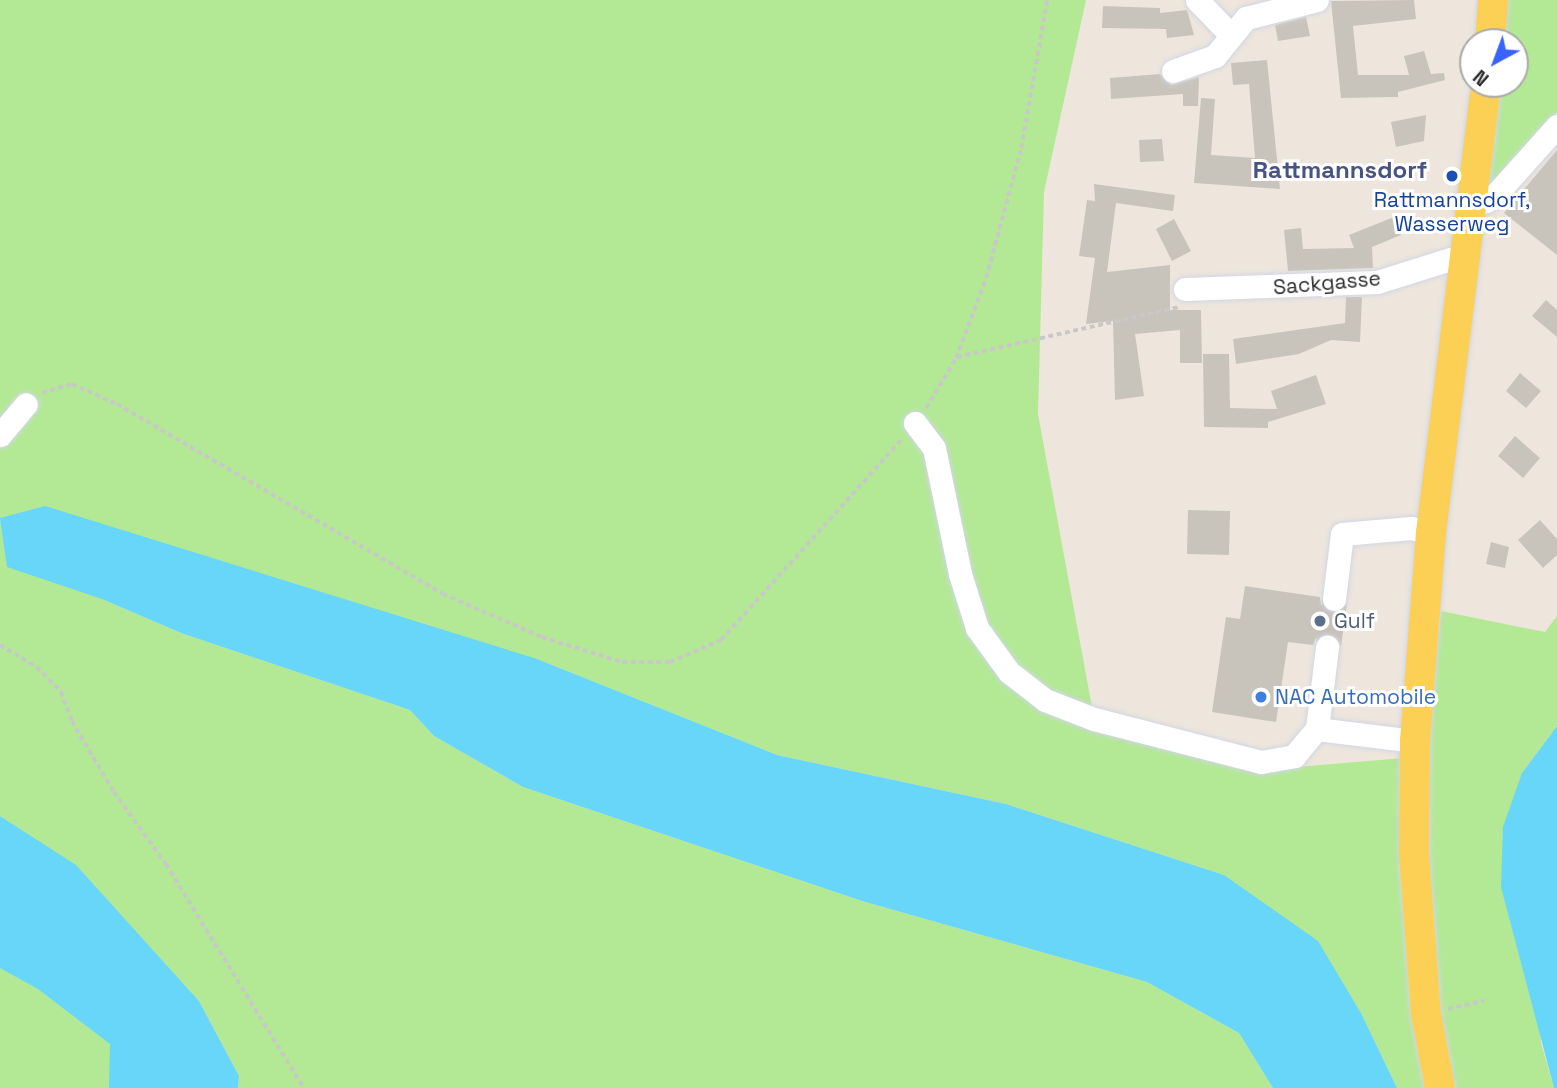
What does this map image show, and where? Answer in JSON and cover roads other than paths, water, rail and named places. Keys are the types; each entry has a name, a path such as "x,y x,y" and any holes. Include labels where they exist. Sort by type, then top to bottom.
{"main road":[{"path":"1491,28 1493,0"},
{"path":"1440,1088 1426,1014 1414,854 1415,741 1431,533 1484,98"}],"street":[{"path":"1197,0 1230,34"},
{"path":"1173,71 1215,56 1230,34 1246,18 1317,0"},
{"path":"1472,203 1486,201 1497,193 1557,125"},
{"name":"Sackgasse","path":"1185,289 1377,282 1451,259 1466,259"},
{"path":"0,435 26,404"},
{"path":"915,422 934,448 957,563 976,628 1009,672 1045,699 1094,719 1261,762 1294,756 1317,729 1327,647"},
{"path":"1334,599 1342,534 1411,528 1431,533"},
{"path":"1317,729 1415,741"}],"water":[{"path":"45,506 537,659 777,755 1006,804 1224,875 1318,941 1362,1015 1397,1088 1273,1088 1239,1033 1147,982 862,901 523,787 434,736 410,710 181,633 102,599 7,567 0,518"},
{"path":"1557,726 1557,1088 1554,1088 1501,887 1503,827 1522,773"},
{"path":"0,816 76,865 199,1001 239,1076 238,1088 109,1088 110,1044 38,989 0,968"}],"tunnel":[{"path":"1327,647 1334,599"}],"place":[{"name":"Rattmannsdorf, Wasserweg","path":"1452,176"},
{"name":"Gulf","path":"1320,621"},
{"name":"NAC Automobile","path":"1261,697"}],"district":[{"name":"Rattmannsdorf","path":"1340,170"}]}
